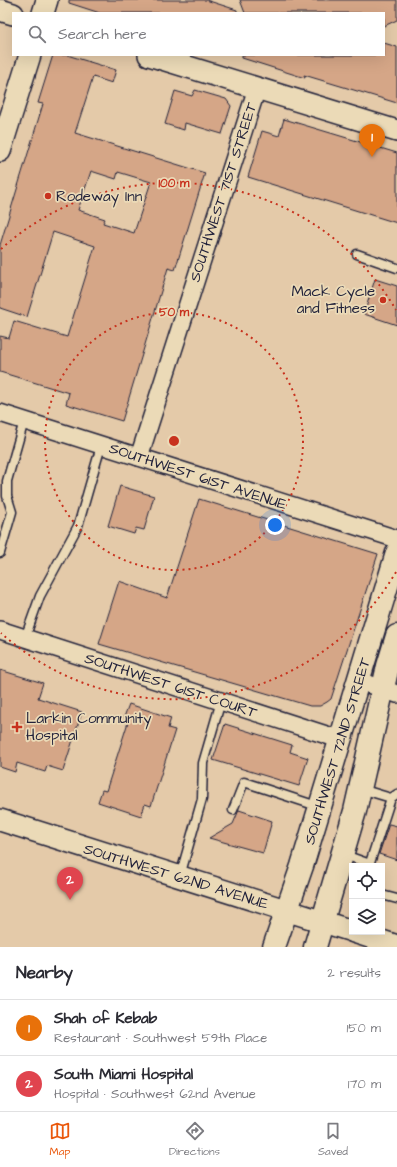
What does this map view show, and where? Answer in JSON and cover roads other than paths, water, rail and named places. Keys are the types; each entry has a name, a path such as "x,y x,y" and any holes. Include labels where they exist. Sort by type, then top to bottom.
{"main road":[{"name":"SOUTHWEST 72ND STREET","path":"274,947 342,740 357,680 397,553"},
{"name":"SOUTHWEST 72ND STREET","path":"315,947 360,788 390,691 397,636"}],"street":[{"path":"43,12 47,0"},
{"path":"0,10 12,14"},
{"path":"0,151 30,56"},
{"path":"152,56 397,131"},
{"name":"SOUTHWEST 71ST STREET","path":"139,457 257,88"},
{"name":"SOUTHWEST 61ST AVENUE","path":"0,413 397,539"},
{"name":"SOUTHWEST 61ST COURT","path":"0,630 342,740"},
{"path":"357,680 390,691"},
{"name":"SOUTHWEST 62ND AVENUE","path":"0,820 349,929"},
{"name":"SOUTHWEST 62ND AVENUE","path":"367,935 397,946"}],"lane":[{"path":"357,254 397,268"},
{"path":"0,553 12,512 7,496 7,481 24,421"},
{"path":"25,638 40,596 78,526 101,446"},
{"path":"180,877 202,800 203,763 221,701"},
{"path":"233,810 244,782 320,808"},
{"path":"360,788 394,796 371,863"},
{"path":"341,854 365,863"},
{"path":"385,896 397,899"}],"place":[{"name":"Shah of Kebab","path":"372,157"},
{"name":"Rodeway Inn","path":"48,196"},
{"name":"Mack Cycle and Fitness","path":"383,300"},
{"name":"Larkin Community Hospital","path":"17,727"},
{"name":"South Miami Hospital","path":"70,900"}]}
